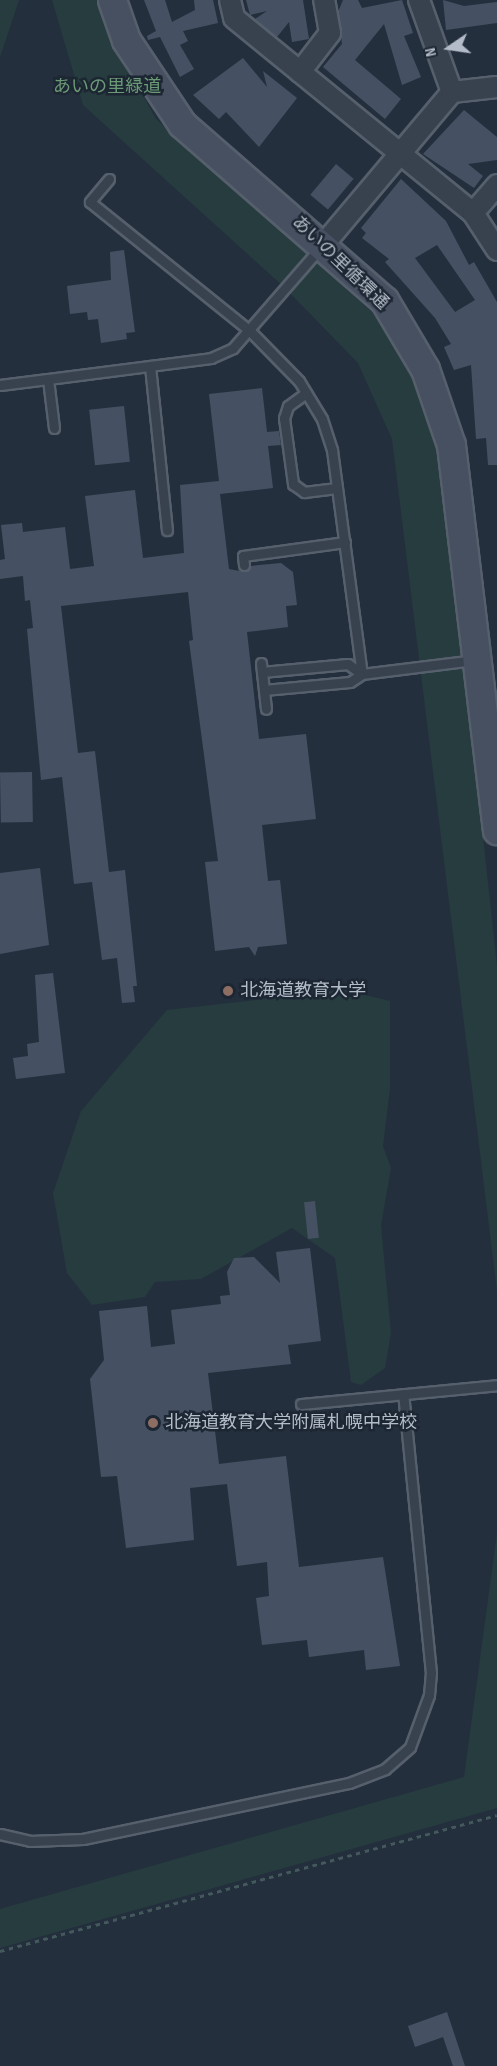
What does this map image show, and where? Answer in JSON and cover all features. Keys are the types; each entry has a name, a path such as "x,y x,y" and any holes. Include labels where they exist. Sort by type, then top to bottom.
{"street":[{"name":"あいの里循環通","path":"112,0 126,40 182,124 324,244 384,300 425,369 440,406 451,445 487,658 497,830"},
{"path":"230,0 234,18 473,213 497,250"},
{"path":"300,72 330,33 324,0"},
{"path":"418,0 452,92"},
{"path":"324,244 452,92 497,87"},
{"path":"473,213 497,185"}],"lane":[{"path":"109,178 90,202 250,331 306,393 322,419 337,488 362,674"},
{"path":"0,385 211,358 233,348 250,331 324,244"},
{"path":"150,366 167,530"},
{"path":"48,379 54,428"},
{"path":"306,393 288,406 284,418 293,484 304,492 337,488"},
{"path":"244,565 243,555 345,542"},
{"path":"264,690 350,682 362,674 487,658"},
{"path":"266,709 261,668 308,668 348,664 362,674"},
{"path":"308,668 310,686"},
{"path":"301,1404 497,1385"},
{"path":"0,1834 30,1841 83,1839 337,1786 385,1769 410,1747 429,1695 431,1672 402,1394"}],"path":[{"path":"0,1951 497,1815"}],"green space":[{"path":"0,0 19,0 0,57"},
{"name":"あいの里緑道","path":"52,0 99,0 110,36 156,119 372,312 413,375 426,408 443,466 497,966 497,1291 392,439 358,363 284,287 83,105"},
{"path":"344,990 390,1001 390,1089 383,1146 391,1168 381,1225 391,1333 385,1368 361,1385 351,1382 335,1258 292,1228 201,1279 155,1282 145,1297 92,1305 67,1273 53,1193 81,1111 167,1010"},
{"path":"497,1533 497,1808 0,1948 0,1909 464,1777"}],"building":[{"path":"144,0 165,0 172,22 195,10 194,0 213,0 218,23 183,31 188,41 180,45 194,69 180,77 160,37 148,40 147,36 156,31"},
{"path":"246,0 303,0 309,39 292,42 289,22 277,37 255,19 267,11 250,15"},
{"path":"343,0 358,0 362,8 402,0 413,33 404,36 421,77 402,85 384,24 355,60 401,99 385,119 323,67 342,44 338,12"},
{"path":"443,0 464,6 497,2 497,23 446,30"},
{"path":"243,58 267,87 263,71 297,98 259,147 226,112 219,119 193,95"},
{"path":"464,110 497,137 497,160 468,164 483,176 474,188 423,154"},
{"path":"336,164 354,179 328,209 310,195"},
{"path":"401,179 446,221 469,265 474,262 497,302 497,465 488,465 486,438 476,439 471,365 454,370 444,347 451,344 435,318 385,262 389,259 362,238 366,233 361,228","holes":["437,245 475,300 455,312 415,258"]},
{"path":"124,250 135,332 126,333 127,339 101,343 98,319 88,320 87,312 70,314 67,286 111,280 110,252"},
{"path":"262,388 267,432 279,431 281,445 268,446 273,488 220,494 229,569 245,572 250,566 281,563 293,572 297,605 286,606 288,627 247,632 259,739 306,734 316,819 262,825 268,881 280,880 287,944 258,947 255,956 249,947 215,951 205,862 218,861 189,641 193,640 188,592 61,606 78,753 95,751 109,872 125,870 137,986 133,986 135,1002 122,1003 117,958 102,960 92,882 74,884 62,777 41,780 27,629 33,628 30,600 25,601 23,576 0,579 0,560 5,559 1,525 22,523 23,532 65,527 70,569 94,566 85,496 135,490 143,558 184,553 180,485 219,481 209,394"},
{"path":"124,406 130,462 95,465 89,410"},
{"path":"32,772 33,822 1,823 0,773"},
{"path":"40,868 49,945 0,954 0,873"},
{"path":"53,973 65,1073 16,1079 13,1058 28,1056 27,1044 39,1042 35,975"},
{"path":"315,1201 319,1238 308,1239 304,1202"},
{"path":"310,1248 321,1341 288,1345 291,1364 208,1373 219,1464 286,1456 299,1567 383,1557 400,1666 366,1670 364,1650 309,1657 307,1640 262,1645 256,1598 269,1596 267,1562 237,1566 227,1484 190,1488 194,1540 126,1548 117,1476 101,1477 90,1379 104,1360 99,1311 147,1306 151,1347 175,1344 171,1310 221,1304 220,1296 230,1295 227,1272 234,1258 254,1257 280,1283 276,1252"},
{"path":"447,2012 465,2066 453,2066 443,2037 415,2047 408,2026"}],"place":[{"name":"北海道教育大学","path":"228,991"},
{"name":"北海道教育大学附属札幌中学校","path":"153,1423"}]}
